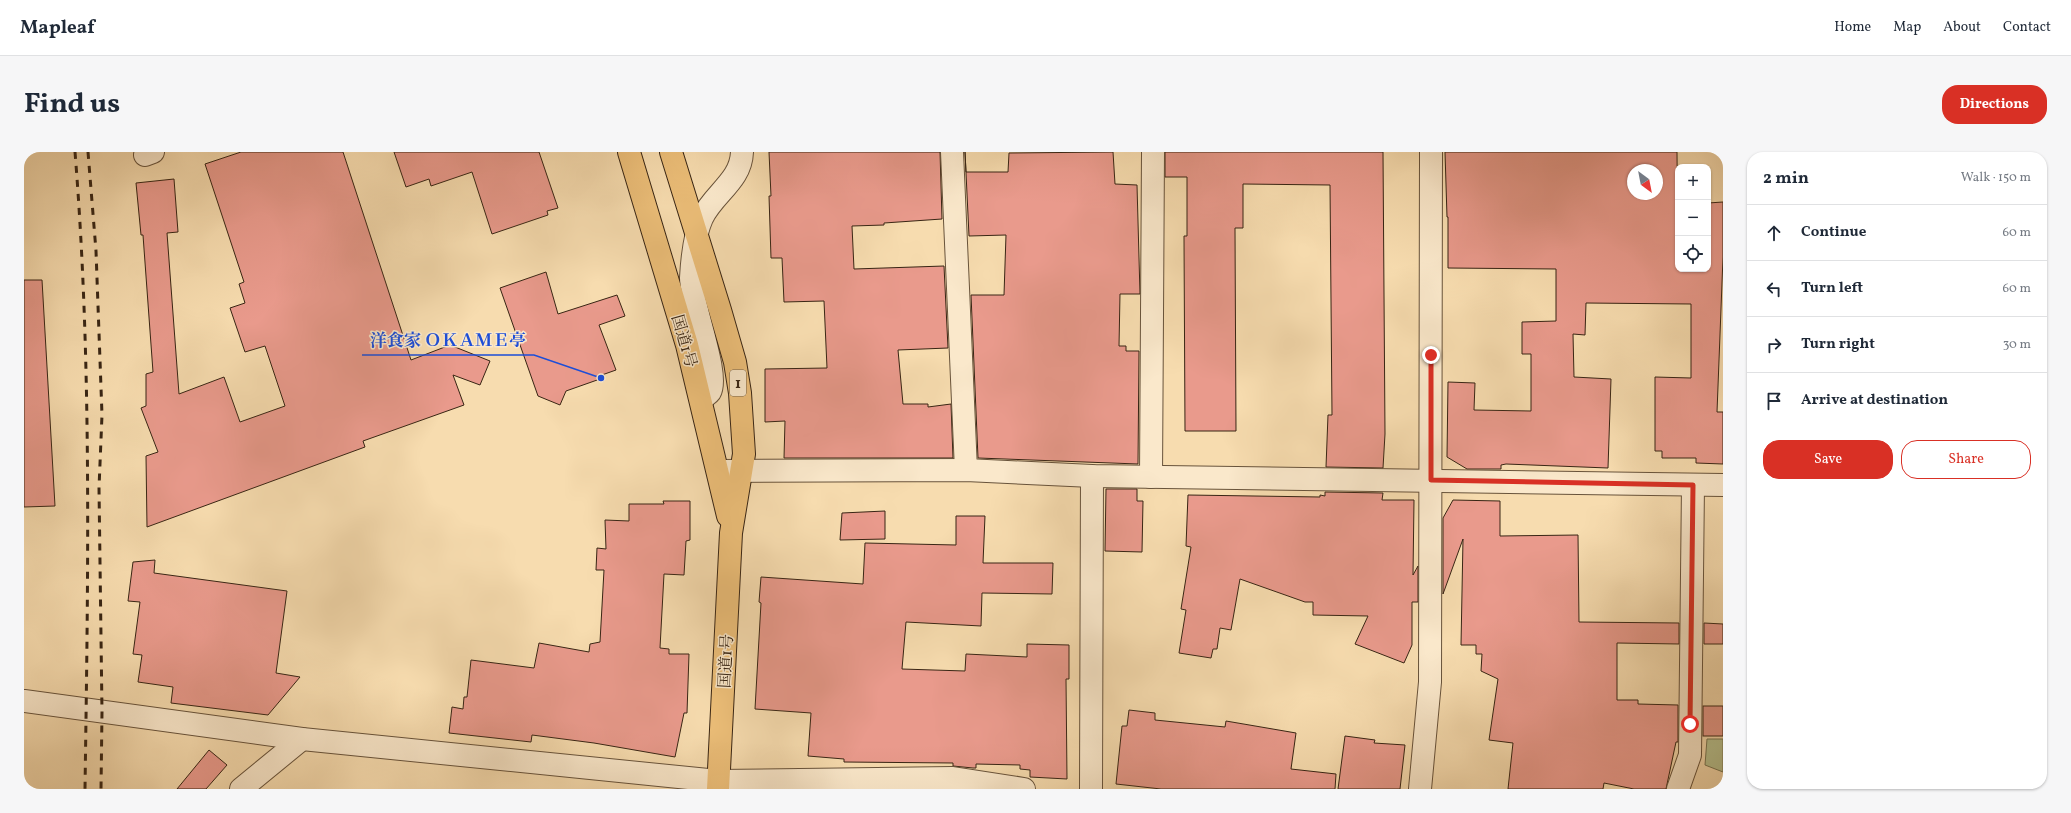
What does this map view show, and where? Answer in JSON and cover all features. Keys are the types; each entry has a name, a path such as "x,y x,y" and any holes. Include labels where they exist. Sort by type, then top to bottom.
{"highway":[{"name":"国道1号","path":"629,152 687,345 701,400 709,441 719,472 731,533"},
{"name":"国道1号","path":"671,152 735,362 740,393 743,446 741,470 731,533 718,785"}],"street":[{"path":"701,400 710,391 712,379 691,284 692,262 696,237 702,219 711,204 734,179 741,162 742,152"},
{"path":"952,152 966,470"},
{"path":"1151,476 1153,152"},
{"path":"1420,789 1430,682 1431,152"},
{"path":"719,472 741,470 966,470 1092,476 1723,485"},
{"path":"1091,789 1092,476"},
{"path":"1678,789 1690,755 1693,485"},
{"path":"24,701 302,739 718,785 953,778 1024,789"},
{"path":"241,789 302,739"}],"green space":[{"path":"1707,739 1723,739 1723,772 1705,765"}],"building":[{"path":"241,152 343,152 411,360 450,345 490,361 480,385 453,375 464,405 363,441 365,447 147,527 146,456 158,452 141,408 146,406 146,374 153,372 143,235 141,235 136,183 174,179 178,232 167,233 179,394 224,377 240,422 285,406 265,346 245,352 230,308 245,303 239,284 244,282 205,164"},
{"path":"394,152 539,152 558,208 547,211 548,215 492,234 472,172 431,186 429,179 406,187"},
{"path":"769,152 940,152 942,219 884,223 884,225 852,226 854,269 944,266 948,348 898,350 903,404 928,404 928,407 951,404 953,458 784,458 785,421 765,422 765,369 827,368 824,301 784,302 782,258 771,258"},
{"path":"965,152 966,172 1008,172 1009,153 1113,152 1115,184 1137,185 1140,294 1120,294 1119,346 1126,346 1126,351 1139,351 1138,464 978,458 971,295 1004,295 1006,235 969,236"},
{"path":"1165,152 1383,152 1385,434 1383,468 1326,467 1328,415 1332,415 1330,185 1243,184 1243,228 1235,228 1236,431 1185,431 1184,236 1187,236 1187,177 1165,177"},
{"path":"1445,152 1677,152 1677,164 1675,164 1675,272 1711,272 1711,203 1723,202 1723,257 1717,412 1723,412 1723,464 1696,463 1696,458 1662,458 1662,451 1655,451 1655,377 1691,378 1691,304 1586,303 1585,335 1573,334 1574,377 1611,379 1608,468 1506,464 1501,465 1501,469 1467,469 1447,457 1448,382 1475,383 1474,410 1531,411 1531,354 1522,354 1522,322 1556,321 1556,269 1448,268 1448,217"},
{"path":"546,272 558,314 617,295 625,316 599,325 616,370 599,376 600,379 566,391 560,405 538,396 500,288"},
{"path":"24,280 42,280 55,506 24,507"},
{"path":"1106,489 1137,489 1137,501 1143,501 1142,552 1105,551"},
{"path":"1325,492 1383,493 1382,500 1414,500 1413,575 1418,566 1418,602 1412,602 1412,645 1404,663 1355,644 1368,616 1313,615 1313,602 1305,602 1240,579 1231,630 1220,628 1217,649 1213,649 1211,658 1179,653 1186,610 1181,609 1191,547 1186,546 1188,495 1320,497 1320,495 1325,496"},
{"path":"1453,500 1500,501 1500,536 1578,535 1579,622 1679,623 1679,644 1617,643 1617,700 1638,700 1638,704 1678,705 1678,742 1676,742 1666,789 1634,789 1604,783 1603,789 1508,789 1513,743 1489,740 1498,679 1481,671 1482,654 1476,654 1476,645 1461,645 1463,539 1443,594 1443,518"},
{"path":"663,501 690,501 690,540 686,541 684,575 664,574 660,648 669,649 669,654 689,654 687,713 684,713 675,757 594,743 532,735 531,742 449,733 452,707 463,709 464,697 467,697 471,660 534,668 539,643 589,652 590,644 600,642 604,570 596,570 597,548 606,549 605,520 629,521 629,504 664,504"},
{"path":"885,511 885,539 840,540 842,513"},
{"path":"956,516 985,516 983,563 1053,563 1052,594 982,593 981,626 906,622 902,669 965,671 966,654 1027,657 1027,644 1069,645 1069,679 1066,679 1067,779 1030,777 1030,770 1020,769 1020,765 976,764 976,768 973,768 953,766 953,763 844,762 844,759 808,756 811,713 755,709 761,577 863,584 865,543 956,545"},
{"path":"155,560 154,573 287,591 276,673 300,677 268,715 171,703 173,687 138,682 142,655 133,654 140,602 128,601 133,562"},
{"path":"1704,623 1723,624 1723,644 1704,644"},
{"path":"1703,706 1723,706 1723,736 1703,736"},
{"path":"1129,710 1155,713 1155,720 1225,727 1226,721 1296,733 1291,769 1336,774 1335,789 1161,789 1116,784 1122,726 1127,726"},
{"path":"1345,736 1375,740 1374,743 1405,745 1400,789 1338,789"},
{"path":"209,750 227,765 206,789 177,789"}],"railway":[{"path":"75,152 84,311 88,470 85,789"},
{"path":"88,152 96,251 102,415 99,488 102,712 101,789"}],"place":[{"name":"洋食家 ＯＫＡＭＥ亭","path":"601,378"}],"route":[{"path":"1431,355 1431,480 1693,485 1690,724"}]}
